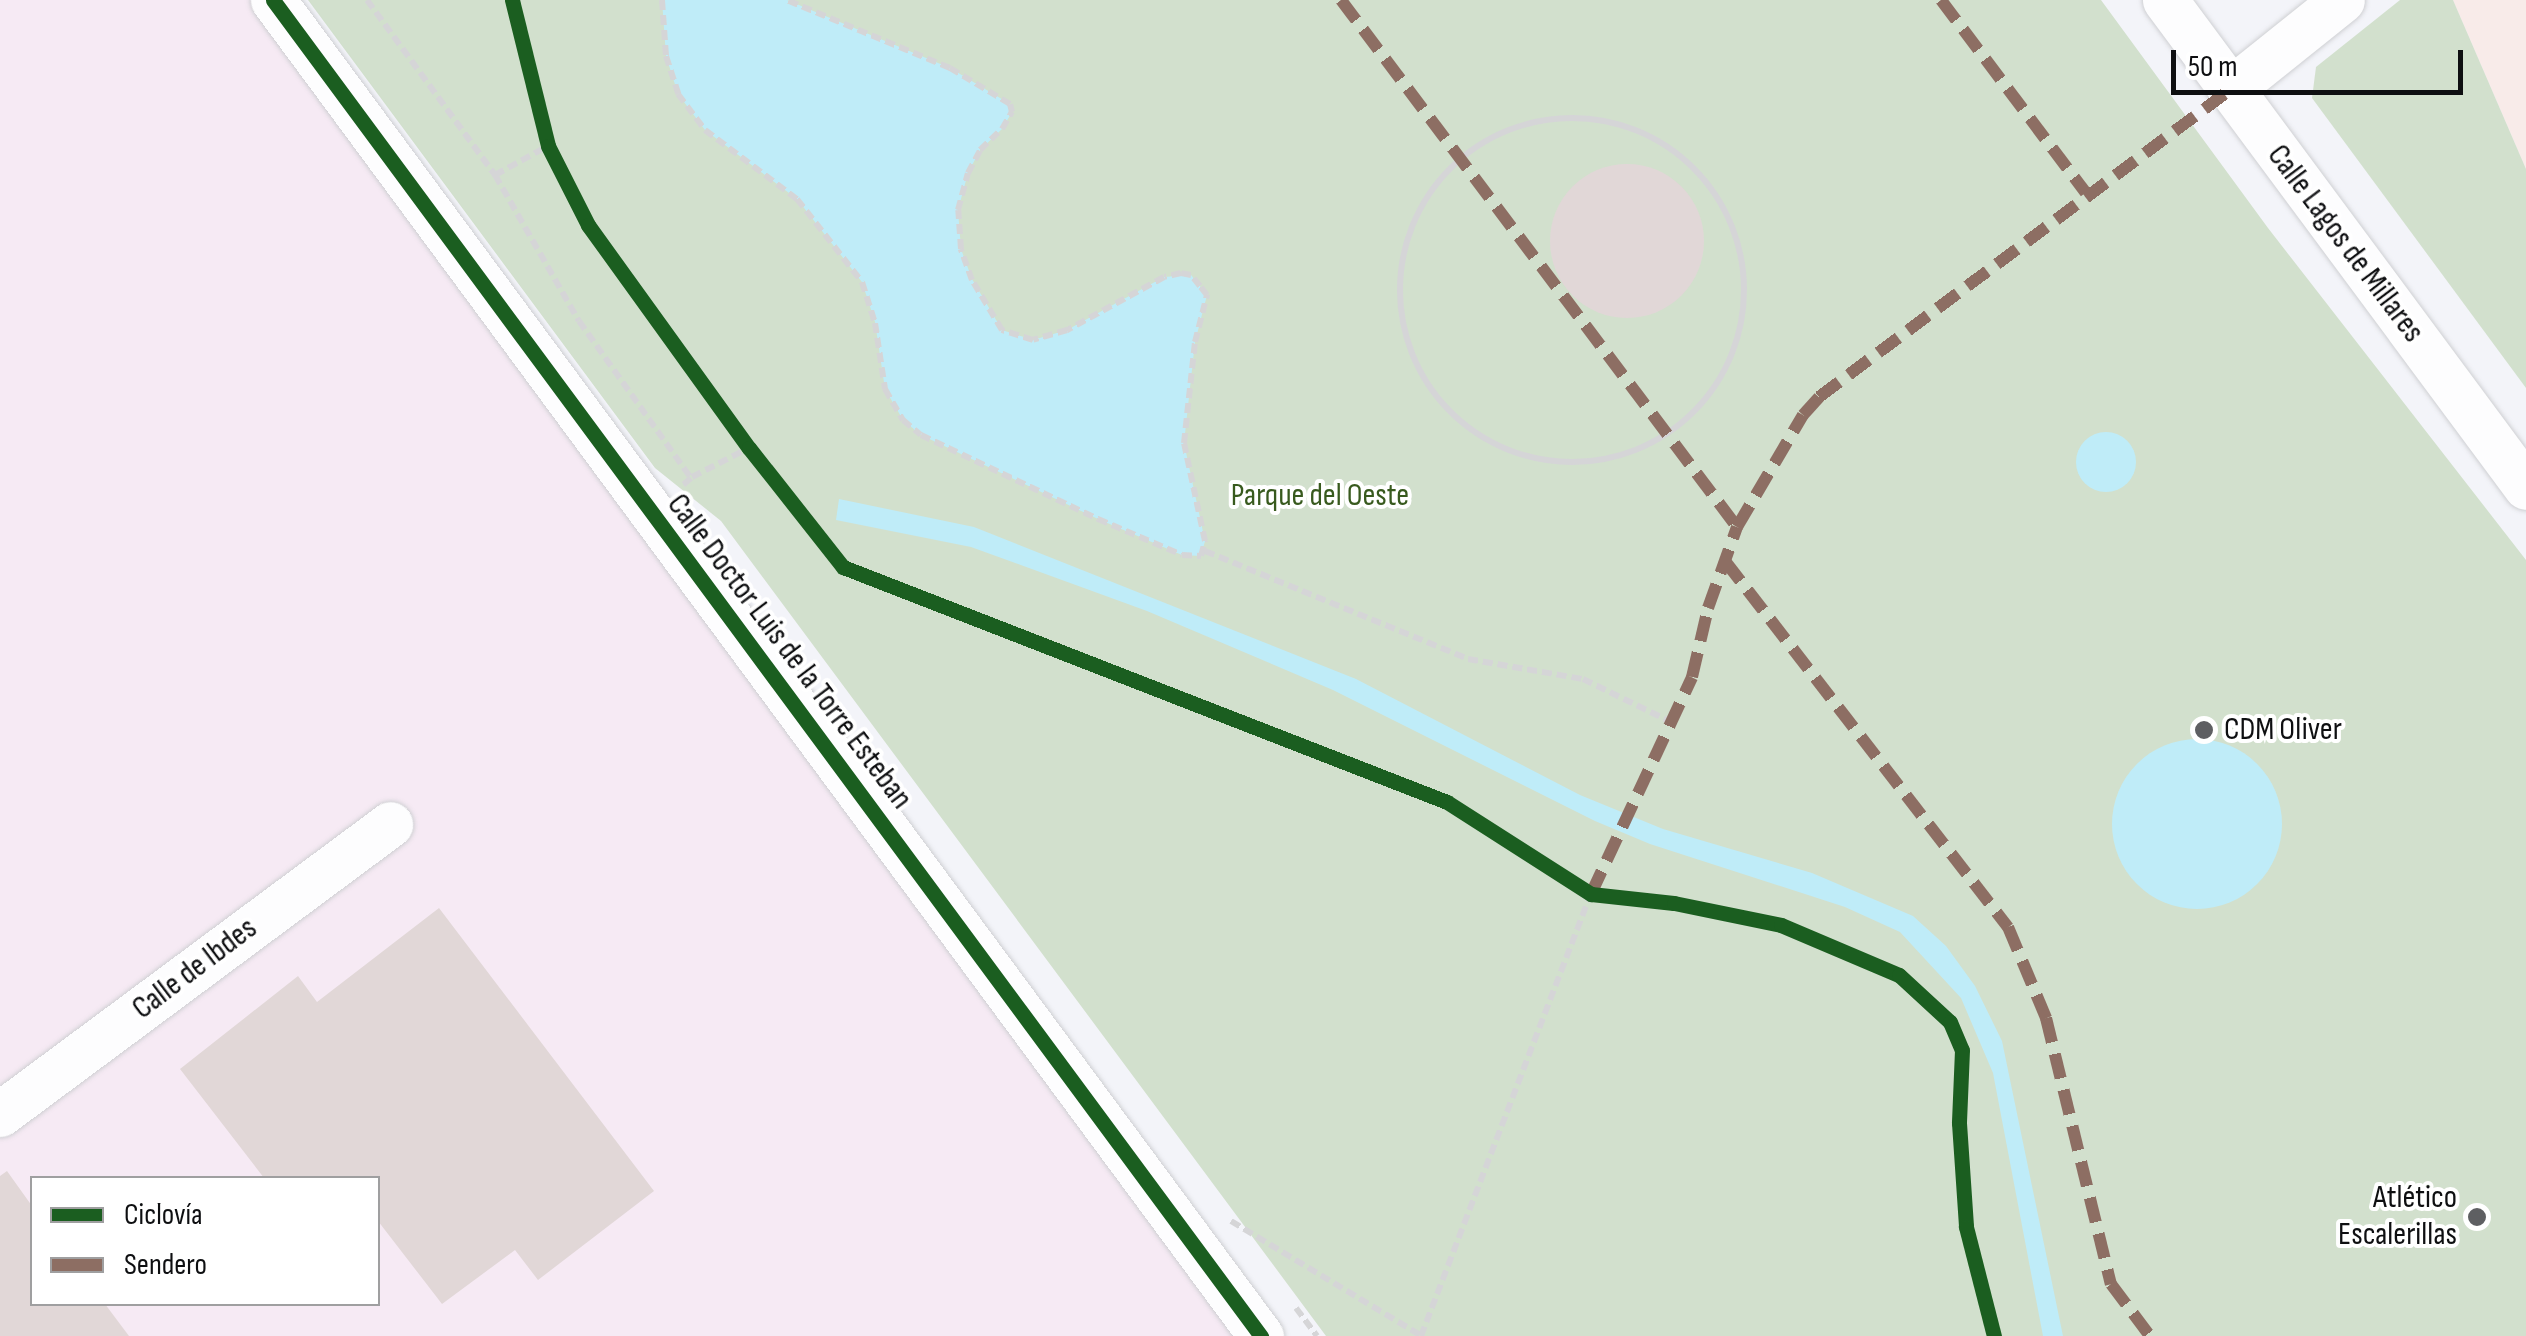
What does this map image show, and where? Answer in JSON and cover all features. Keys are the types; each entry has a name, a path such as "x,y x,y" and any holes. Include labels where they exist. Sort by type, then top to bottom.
{"street":[{"name":"Calle Doctor Luis de la Torre Esteban","path":"273,0 1262,1336"},
{"name":"Calle Lagos de Millares","path":"2166,0 2526,487"},
{"path":"2231,89 2342,0"},
{"name":"Calle de Ibdes","path":"0,1114 390,824"}],"path":[{"path":"368,0 495,174 579,321 692,478"},
{"path":"512,0 548,146 588,225 748,448 843,567 1446,802 1591,894 1674,903 1781,925 1899,976 1950,1022 1962,1050 1958,1123 1966,1227 1994,1336"},
{"path":"662,0 666,56 678,94 705,130 797,200 862,282 875,322 885,388 903,420 920,435 1182,556 1193,558 1205,551"},
{"path":"786,0 950,68 1010,104 1012,112 1002,129 980,150 968,173 958,210 961,249 972,280 1002,330 1033,340 1067,330 1164,277 1192,275 1207,295 1195,342 1184,444 1205,551"},
{"path":"1558,117 1614,122 1667,145 1710,185 1737,237 1746,295 1735,352 1706,403 1661,440 1606,461 1548,462 1492,445 1448,411 1415,365 1400,311 1402,256 1422,204 1458,159 1504,130 1558,117"},
{"path":"495,174 548,146"},
{"path":"679,488 748,448"},
{"path":"1205,551 1468,658 1583,679 1670,722"},
{"path":"1220,1207 1232,1222 1422,1336 1591,894"}],"shaded area":[{"path":"0,0 279,0 1268,1336 0,1336"},
{"path":"2453,0 2526,0 2526,169"}],"green space":[{"name":"Parque del Oeste","path":"308,0 2101,0 2268,228 2526,560 2526,1336 1326,1336 721,521 655,468"},
{"path":"2400,0 2453,0 2526,169 2526,388 2312,98 2316,67"}],"water":[{"path":"662,0 787,0 950,68 1010,104 1012,112 1002,129 980,150 968,173 958,210 961,249 972,279 1002,330 1033,340 1067,330 1164,277 1191,275 1207,295 1195,342 1184,443 1205,541 1201,556 1182,555 1098,519 921,435 903,420 885,389 875,322 862,282 797,199 705,130 678,94 666,56"},
{"path":"2106,432 2127,441 2136,462 2127,483 2106,492 2085,483 2076,462 2085,441"},
{"path":"839,499 974,527 1356,679 1580,795 1663,829 1812,873 1913,916 1946,946 1975,986 2002,1041 2063,1336 2043,1336 1993,1073 1961,998 1900,932 1845,907 1650,844 1595,821 1333,690 1147,611 971,547 836,520"},
{"path":"2197,739 2229,746 2257,764 2275,792 2282,824 2275,856 2257,884 2229,902 2197,909 2165,902 2137,884 2119,856 2112,824 2119,792 2137,764 2165,746"}],"building":[{"path":"1627,164 1656,170 1681,187 1698,212 1704,241 1698,270 1681,295 1656,312 1627,318 1598,312 1573,295 1556,270 1550,241 1556,212 1573,187 1598,170"},
{"path":"439,908 654,1191 538,1280 515,1250 442,1304 380,1224 380,1176 262,1176 180,1069 298,976 317,1002"},
{"path":"7,1171 30,1203 30,1306 106,1306 129,1336 0,1336 0,1176"}],"marked path":[{"path":"1341,0 1737,527"},
{"path":"1941,0 2086,193"},
{"path":"1591,894 1692,677 1708,608 1737,527 1803,415 1819,397 2231,89"},
{"path":"1725,561 2008,927 2046,1018 2111,1284 2150,1336"}],"cycle path":[{"path":"273,0 1261,1336"},
{"path":"512,0 548,146 588,225 749,448 843,567 1447,802 1591,894 1674,903 1781,925 1899,975 1950,1022 1962,1050 1959,1123 1966,1227 1994,1336"}],"place":[{"name":"CDM Oliver","path":"2204,730"},
{"name":"Atlético Escalerillas","path":"2477,1217"}]}
